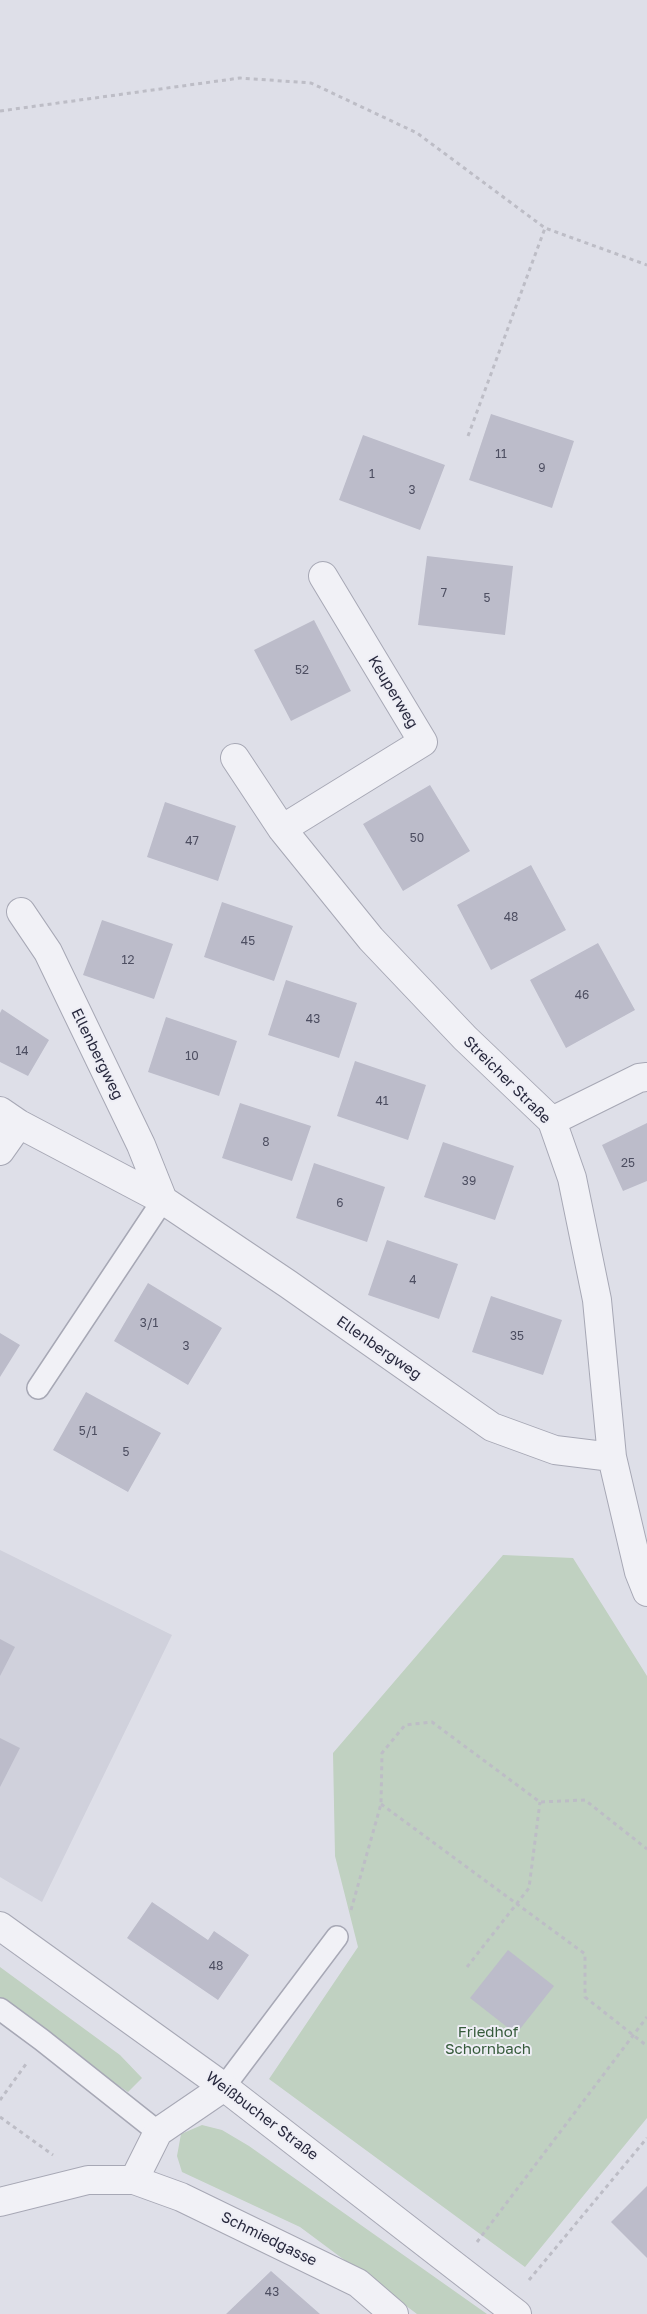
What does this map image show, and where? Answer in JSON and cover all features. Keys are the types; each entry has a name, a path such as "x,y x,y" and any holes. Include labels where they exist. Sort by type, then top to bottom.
{"street":[{"name":"Keuperweg","path":"282,829 423,742 323,576"},
{"name":"Streicher Straße","path":"235,758 282,829 371,939 465,1038 552,1122 572,1178 597,1300 612,1457 639,1572 647,1592"},
{"name":"Ellenbergweg","path":"21,912 48,952 141,1145 162,1200"},
{"path":"552,1122 639,1078 647,1077"},
{"path":"0,1151 10,1117"},
{"name":"Ellenbergweg","path":"10,1117 162,1200 288,1284 492,1427 555,1450 612,1457"},
{"name":"Weißbucher Straße","path":"0,1926 224,2087 512,2310"},
{"path":"134,2180 158,2132 224,2087"},
{"name":"Schmiedgasse","path":"0,2202 88,2180 134,2180 182,2197 358,2283 394,2314"}],"lane":[{"path":"38,1388 162,1200"},
{"path":"224,2087 338,1937"},
{"path":"0,2009 158,2132"}],"path":[{"path":"0,111 240,78 312,83 417,133 545,228 647,266"},
{"path":"468,436 545,228"},
{"path":"338,1937 349,1914 381,1804 382,1753 405,1725 432,1722 540,1802 585,1800 647,1849"},
{"path":"467,1967 528,1888 540,1802"},
{"path":"381,1804 585,1954 585,1997 647,2046"},
{"path":"458,2267 647,2017"},
{"path":"0,2100 16,2078"},
{"path":"0,2118 88,2180"},
{"path":"512,2310 647,2138"}],"shaded area":[{"path":"0,1550 172,1635 42,1902 0,1877"}],"green space":[{"name":"Friedhof Schornbach","path":"503,1555 573,1558 647,1676 647,2118 525,2267 269,2079 358,1947 335,1856 333,1753"},
{"path":"0,1967 120,2055 142,2078 128,2092 0,2001"},
{"path":"202,2125 222,2130 249,2146 487,2314 417,2314 300,2227 182,2172 177,2156 181,2134"}],"building":[{"path":"491,414 574,441 552,508 469,480"},
{"path":"363,435 445,465 420,530 339,500"},
{"path":"427,556 513,566 505,635 418,625"},
{"path":"314,620 351,691 291,721 254,650"},
{"path":"430,785 470,851 403,891 363,824"},
{"path":"165,802 236,826 218,881 147,857"},
{"path":"531,865 566,930 491,970 457,905"},
{"path":"222,902 293,926 274,981 204,957"},
{"path":"102,920 173,944 154,999 83,975"},
{"path":"598,943 635,1010 566,1048 530,980"},
{"path":"286,980 357,1003 339,1058 268,1035"},
{"path":"2,1009 49,1040 28,1076 0,1062 0,1013"},
{"path":"166,1017 237,1041 219,1096 148,1072"},
{"path":"355,1061 426,1085 408,1140 337,1116"},
{"path":"240,1103 311,1126 292,1181 222,1158"},
{"path":"647,1123 647,1181 623,1191 602,1145"},
{"path":"443,1142 514,1166 495,1220 424,1197"},
{"path":"314,1163 385,1187 367,1242 296,1218"},
{"path":"387,1240 458,1264 439,1319 368,1295"},
{"path":"148,1283 222,1328 188,1385 114,1341"},
{"path":"491,1296 562,1320 543,1375 472,1352"},
{"path":"0,1333 20,1345 0,1377"},
{"path":"86,1392 161,1433 128,1492 53,1450"},
{"path":"0,1639 15,1647 0,1676"},
{"path":"0,1738 20,1748 0,1787"},
{"path":"152,1902 208,1940 214,1931 249,1955 218,2000 127,1938"},
{"name":"Friedhof Schornbach","path":"508,1950 554,1986 516,2034 470,1998"},
{"path":"647,2186 647,2258 611,2222"},
{"path":"271,2271 320,2314 226,2314"}]}
